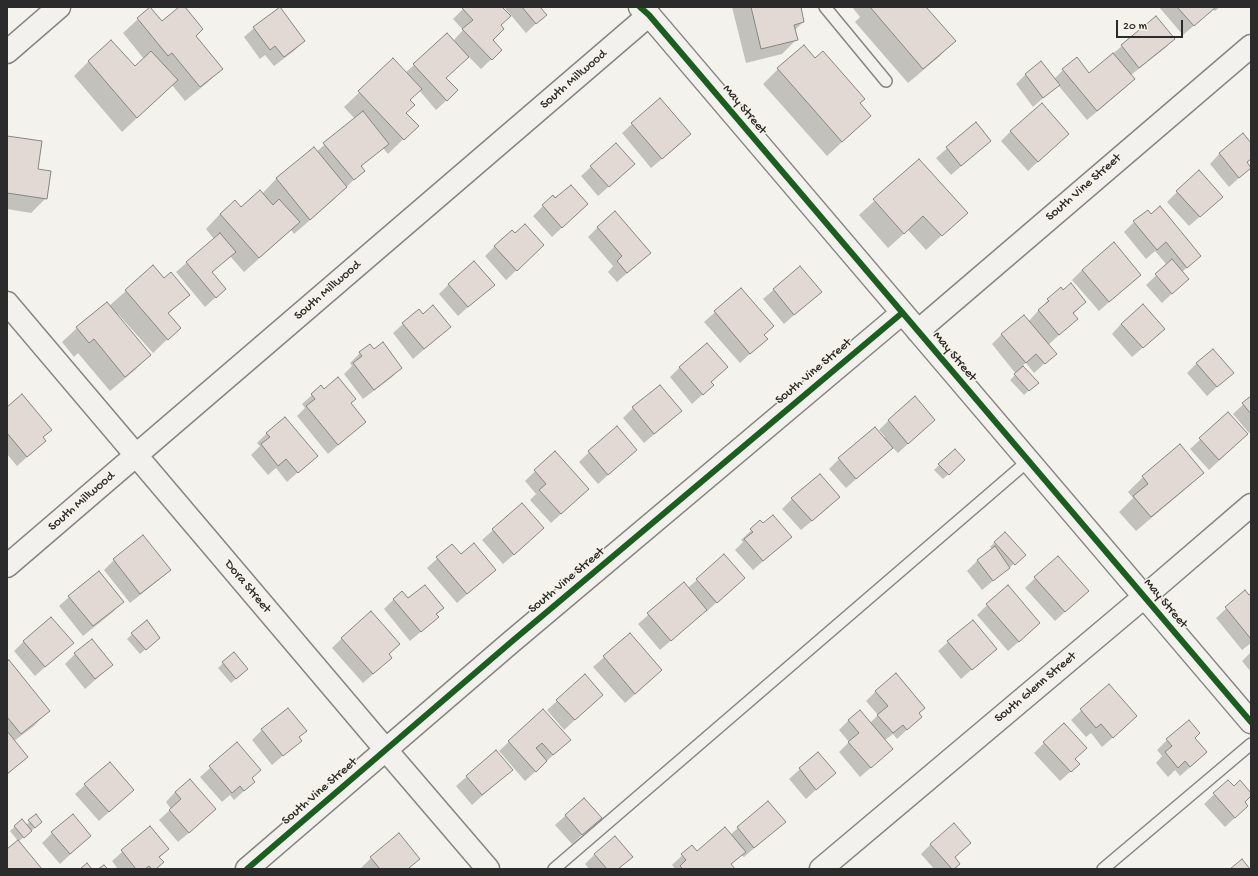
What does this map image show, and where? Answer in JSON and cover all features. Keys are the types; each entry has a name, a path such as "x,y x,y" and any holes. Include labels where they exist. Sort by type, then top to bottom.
{"street":[{"path":"7,52 60,7"},
{"name":"May Street","path":"645,11 1251,722"},
{"name":"South Millwood","path":"7,566 136,456 645,11"},
{"name":"South Vine Street","path":"918,331 1251,46"},
{"name":"Dora Street","path":"7,303 488,869"},
{"name":"South Vine Street","path":"247,869 510,643 902,313"},
{"name":"South Glenn Street","path":"821,869 1251,506"}],"lane":[{"path":"825,7 886,81"},
{"path":"554,869 1028,461"},
{"path":"1103,869 1251,744"}],"building":[{"path":"150,7 162,21 179,7 185,7 203,29 196,36 223,69 200,87 172,53 168,56 137,18"},
{"path":"280,7 305,41 284,57 275,46 270,50 253,27"},
{"path":"502,7 511,16 501,25 504,29 493,40 502,50 492,60 462,29 473,20 462,8"},
{"path":"522,7 540,7 547,15 536,24"},
{"path":"751,7 801,7 804,22 794,25 798,40 761,49"},
{"path":"870,7 926,7 956,41 923,69"},
{"path":"1177,7 1216,7 1194,26"},
{"path":"1156,16 1175,39 1139,68 1121,45"},
{"path":"447,33 469,57 446,78 458,90 447,101 413,64"},
{"path":"111,40 135,66 151,51 178,80 137,118 88,61"},
{"path":"804,45 815,58 823,51 865,99 860,103 871,116 842,142 777,68"},
{"path":"1113,53 1135,79 1097,111 1062,69 1077,57 1089,73"},
{"path":"393,58 422,89 410,100 415,105 406,113 419,126 404,140 358,91"},
{"path":"1041,61 1060,85 1043,98 1025,74"},
{"path":"660,98 691,134 662,159 631,123"},
{"path":"1042,103 1069,134 1038,162 1010,131"},
{"path":"363,111 389,144 361,166 365,171 354,180 323,143"},
{"path":"976,122 991,141 961,166 946,147"},
{"path":"1243,133 1251,143 1251,159 1247,162 1251,168 1239,178 1219,153"},
{"path":"7,136 42,141 38,169 51,171 47,199 7,193"},
{"path":"616,143 635,164 609,187 590,166"},
{"path":"314,147 347,187 310,220 276,178"},
{"path":"919,159 968,213 942,236 923,216 904,234 873,199"},
{"path":"1199,170 1223,197 1200,217 1176,191"},
{"path":"571,185 588,204 562,228 542,205 553,195 555,198"},
{"path":"260,190 273,205 279,199 300,222 259,258 220,214 235,200 241,207"},
{"path":"1160,206 1201,256 1187,268 1166,242 1157,250 1133,221 1148,210 1151,214"},
{"path":"615,211 651,253 627,273 617,261 622,256 597,227"},
{"path":"525,224 544,245 517,271 494,246 512,230 515,233"},
{"path":"220,233 236,252 212,272 226,289 216,298 186,262"},
{"path":"1114,242 1141,275 1109,302 1082,270"},
{"path":"1172,259 1189,279 1172,294 1155,274"},
{"path":"474,261 495,285 468,307 448,284"},
{"path":"153,265 164,278 171,272 190,295 168,313 181,328 168,340 125,290"},
{"path":"800,266 822,292 794,315 773,289"},
{"path":"1071,283 1086,302 1073,313 1078,319 1059,335 1038,310 1049,301 1047,299 1061,287 1063,290"},
{"path":"741,288 774,326 764,335 768,339 750,354 714,311"},
{"path":"107,302 151,355 125,377 94,339 89,343 76,327"},
{"path":"1143,304 1165,329 1143,348 1121,324"},
{"path":"433,305 451,327 424,349 402,323 419,309 423,314"},
{"path":"1024,315 1057,354 1045,364 1036,354 1026,363 1001,334"},
{"path":"383,342 402,368 374,390 353,363 362,356 359,352 370,344 374,349"},
{"path":"707,343 728,367 711,382 714,385 703,395 679,367"},
{"path":"1213,349 1234,373 1217,387 1196,363"},
{"path":"1023,366 1039,383 1029,391 1014,374"},
{"path":"338,377 356,399 351,403 366,422 338,445 306,406 315,399 311,394 321,385 324,389"},
{"path":"660,385 682,411 654,434 632,407"},
{"path":"22,394 52,430 43,437 46,441 27,457 7,433 7,407"},
{"path":"915,396 935,420 908,444 888,420"},
{"path":"1251,396 1251,414 1242,403"},
{"path":"1228,412 1248,434 1219,460 1199,438"},
{"path":"285,417 318,456 298,473 286,459 278,466 261,444 270,437 266,433"},
{"path":"617,426 637,450 608,475 588,451"},
{"path":"875,427 893,448 856,479 838,458"},
{"path":"1180,444 1204,473 1151,517 1133,496 1148,484 1142,476"},
{"path":"955,449 965,460 949,475 938,464"},
{"path":"555,451 589,489 561,514 539,490 546,484 534,470"},
{"path":"820,474 840,497 812,521 791,498"},
{"path":"522,503 544,528 514,555 492,529"},
{"path":"773,515 792,537 763,561 744,539 753,532 750,529 760,520 763,523"},
{"path":"1005,532 1026,555 1015,565 994,542"},
{"path":"143,535 171,570 140,594 113,559"},
{"path":"474,543 496,570 467,594 436,557 452,544 461,554"},
{"path":"995,546 1010,568 993,581 977,560"},
{"path":"724,554 745,578 717,603 696,579"},
{"path":"1058,556 1089,591 1065,612 1034,577"},
{"path":"99,571 124,602 93,626 68,596"},
{"path":"684,582 707,610 671,641 647,613"},
{"path":"425,585 444,608 436,614 439,617 421,632 393,599 402,591 408,598"},
{"path":"1008,585 1040,623 1019,642 986,604"},
{"path":"1245,590 1249,595 1251,594 1251,639 1225,607"},
{"path":"371,611 400,644 389,654 392,658 373,674 341,638"},
{"path":"51,617 74,643 45,667 23,641"},
{"path":"147,620 160,638 146,650 131,633"},
{"path":"973,620 997,649 972,670 947,641"},
{"path":"630,633 662,670 635,694 603,656"},
{"path":"92,639 113,665 95,679 74,653"},
{"path":"234,652 248,669 236,679 222,662"},
{"path":"9,660 50,711 21,734 7,717 7,661"},
{"path":"896,673 925,708 919,713 922,717 907,730 903,725 893,733 877,715 888,706 875,691"},
{"path":"585,674 603,695 575,720 556,700"},
{"path":"1109,684 1137,716 1113,738 1101,724 1096,728 1080,709"},
{"path":"288,708 307,731 299,737 302,741 283,756 261,729"},
{"path":"543,709 571,740 553,755 542,743 536,748 547,761 536,772 508,741"},
{"path":"860,710 893,749 871,768 848,742 859,733 848,720"},
{"path":"1189,720 1200,733 1195,738 1207,752 1190,767 1185,761 1178,768 1165,752 1172,746 1166,739"},
{"path":"1064,723 1087,748 1075,759 1080,764 1071,772 1043,742"},
{"path":"7,731 28,757 7,774"},
{"path":"237,742 261,770 252,778 255,782 244,791 240,786 232,793 209,766"},
{"path":"496,750 513,770 482,795 466,776"},
{"path":"818,752 836,773 816,790 799,768"},
{"path":"110,762 134,790 109,812 84,784"},
{"path":"190,779 216,809 189,833 169,810 181,799 175,792"},
{"path":"1228,780 1234,786 1240,780 1251,793 1251,796 1245,802 1248,806 1235,818 1213,793"},
{"path":"584,798 602,818 582,835 565,815"},
{"path":"768,801 786,822 754,848 737,827"},
{"path":"36,814 42,822 35,828 28,820"},
{"path":"73,814 91,836 70,854 51,832"},
{"path":"22,819 32,831 24,838 14,826"},
{"path":"954,823 971,843 955,857 960,864 952,869 930,844"},
{"path":"150,826 169,849 159,857 164,862 156,869 152,869 149,866 145,869 136,869 121,850"},
{"path":"725,827 746,852 731,864 735,869 683,869 680,866 686,860 681,854 692,845 697,851"},
{"path":"399,833 420,859 409,868 410,869 380,869 370,857"},
{"path":"615,836 633,857 618,869 607,869 594,854"},
{"path":"18,840 42,869 7,869 7,849"},
{"path":"1242,859 1250,869 1230,869"},
{"path":"87,863 92,869 80,869"},
{"path":"104,865 108,869 98,869"}],"cycle path":[{"path":"640,7 649,15 1251,722"},
{"path":"247,869 510,643 902,313"}]}
